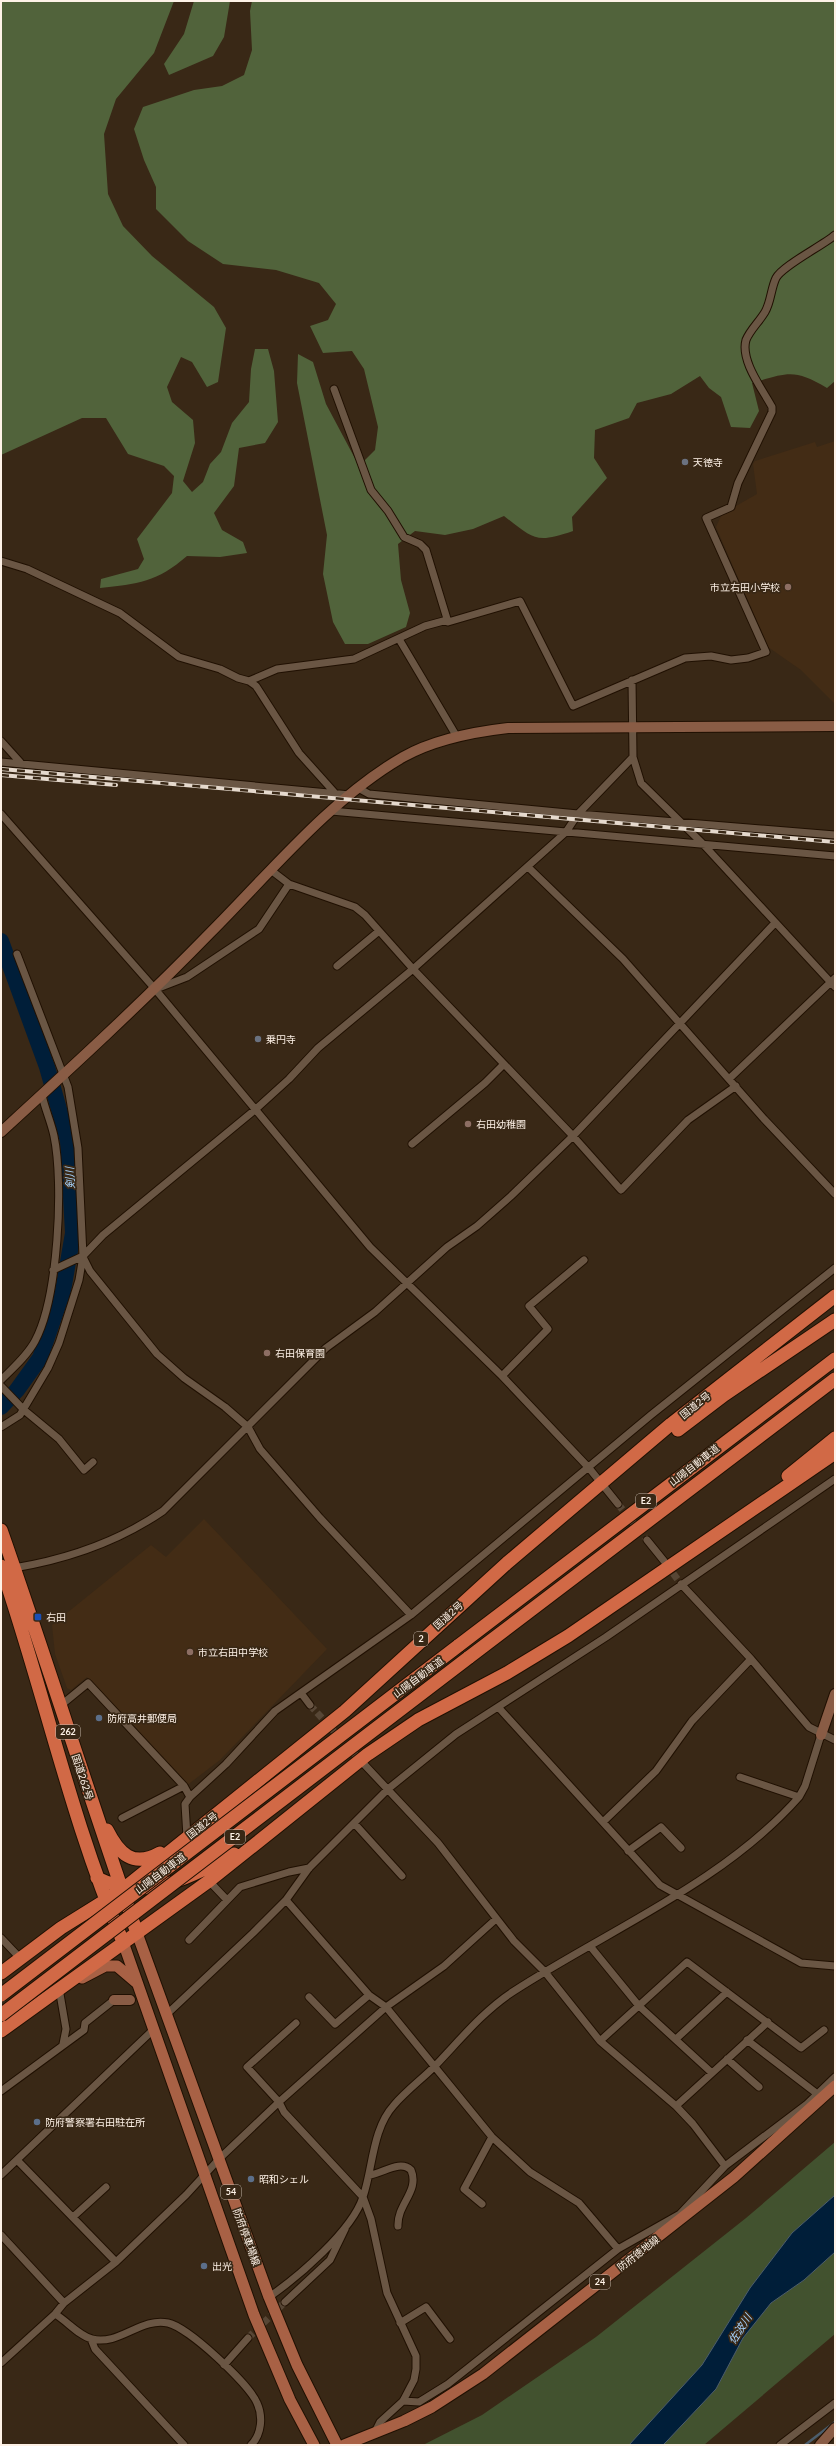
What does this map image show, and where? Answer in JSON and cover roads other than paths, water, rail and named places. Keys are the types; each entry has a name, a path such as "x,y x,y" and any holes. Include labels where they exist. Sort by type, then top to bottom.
{"highway":[{"name":"国道2号","path":"1,1973 61,1928 106,1902 345,1711 507,1563 713,1390 835,1296"},
{"path":"623,1466 646,1454 724,1395 835,1320"},
{"name":"山陽自動車道","path":"1,1995 835,1358"},
{"name":"山陽自動車道","path":"1,2015 835,1379"},
{"path":"720,1532 835,1438"},
{"path":"1,2031 209,1881 368,1754 418,1720 507,1673 568,1636 835,1453"},
{"name":"国道262号","path":"1,1530 5,1569 31,1653 69,1793 97,1878 123,1942"},
{"name":"国道262号","path":"5,1569 60,1706 94,1811 123,1889 137,1933"},
{"path":"94,1811 124,1855 134,1860 154,1857 182,1840"},
{"path":"97,1878 123,1889 156,1887 199,1872 262,1839"}],"main road":[{"name":"防府停車場線","path":"137,1933 269,2298 297,2365 337,2445"},
{"name":"防府停車場線","path":"123,1942 254,2315 290,2400 314,2445"},
{"path":"65,1984 83,1978 105,1966 111,1965 117,1966 138,1984"},
{"name":"防府徳地線","path":"344,2445 374,2434 432,2407 483,2374 681,2216 734,2176 820,2095 835,2086"}],"street":[{"path":"249,681 277,669 354,659 425,626 447,620 448,622 520,601 573,706 685,658 711,656 731,660 748,658 766,652 706,518 731,507 738,483 772,412 772,407 749,365 746,353 746,340 765,312 776,277 784,269 822,246 835,235"},
{"path":"334,388 371,490 388,511 404,537 420,544 426,550 447,620"},
{"path":"1,561 27,569 120,613 179,657 220,669 238,678 249,681 256,686 299,753 334,792"},
{"path":"399,639 457,737"},
{"path":"632,680 633,757 641,783 702,843 774,924 833,983 729,1079"},
{"path":"1,1132 155,989 331,811 354,791 405,756 436,742 508,728 835,726"},
{"path":"1,741 20,762"},
{"path":"55,1269 83,1256 103,1235 289,1079 318,1048 413,969 566,832 578,814 633,757"},
{"path":"1,762 20,762 334,792 354,791 369,794 578,814 835,835"},
{"path":"331,811 835,856"},
{"path":"1,814 155,989 256,1108 340,1212 406,1284 502,1376 589,1468 618,1504"},
{"path":"528,867 624,959 729,1079 835,1194"},
{"path":"272,871 289,884 355,907 573,1136 621,1190 688,1120 736,1086"},
{"path":"155,989 187,977 259,929 289,884"},
{"path":"5,1569 69,1557 143,1524 163,1511 326,1348 375,1312 447,1247 477,1226 511,1196 573,1136 682,1024 774,924"},
{"path":"337,966 379,931"},
{"path":"1,1427 20,1416 59,1343 79,1280 83,1256 78,1148 74,1113 17,954"},
{"path":"412,1144 485,1083 504,1064"},
{"path":"1,1380 18,1364 35,1341 44,1317 55,1269 60,1187 54,1135 43,1093"},
{"path":"83,1256 90,1270 157,1354 184,1378 225,1407 248,1427 260,1449 320,1518 411,1614"},
{"path":"502,1376 548,1329 529,1306 584,1260"},
{"path":"182,1840 185,1804 190,1797 226,1764 275,1711 301,1694 411,1614 780,1310 835,1268"},
{"path":"1,1386 24,1410 59,1439 84,1470 93,1462"},
{"path":"166,2015 286,1900 309,1868 388,1789 456,1734 499,1708 835,1479"},
{"path":"647,1540 664,1561"},
{"path":"681,1584 751,1659 809,1727 821,1735 835,1740"},
{"path":"603,1822 656,1771 692,1721 751,1659"},
{"path":"60,1706 88,1683 184,1786 190,1797"},
{"path":"301,1694 310,1705"},
{"path":"285,2302 330,2260 348,2222 363,2197 377,2141 393,2106 434,2067 484,2014 512,1992 676,1895 738,1853 799,1797 805,1786 835,1694"},
{"path":"499,1708 660,1885 801,1963 835,1966"},
{"path":"362,1762 438,1843 514,1941 545,1972 600,2041 676,2106 693,2124 725,2166"},
{"path":"740,1777 799,1797"},
{"path":"122,1818 184,1786"},
{"path":"354,1823 402,1876"},
{"path":"628,1851 661,1827 681,1848"},
{"path":"189,1940 240,1888 289,1872 309,1868"},
{"path":"209,1881 228,1900"},
{"path":"286,1900 369,1995 386,2007 492,2137 530,2172 579,2204 618,2249"},
{"path":"1,2363 55,2314 64,2302 116,2262 186,2195 219,2159 279,2102 386,2007 444,1966 496,1918"},
{"path":"1,1938 20,1958"},
{"path":"590,1946 639,2006 712,2073"},
{"path":"600,2041 687,1962 801,2048 824,2030"},
{"path":"64,2044 66,2029 65,1984"},
{"path":"676,2039 727,1992"},
{"path":"1,2091 84,2030 85,2023 114,2000 130,2000 141,1995"},
{"path":"309,1997 335,2024 369,1995"},
{"path":"676,2106 768,2022"},
{"path":"296,2023 247,2067 279,2102 284,2112 363,2197 371,2219 387,2293 416,2356 416,2369 403,2401 380,2422 374,2434"},
{"path":"1,2175 153,2030"},
{"path":"747,2040 820,2095"},
{"path":"726,2059 759,2087"},
{"path":"403,2401 419,2402 448,2384 618,2249 681,2216 725,2166 820,2095 835,2077"},
{"path":"482,2204 464,2189 492,2137"},
{"path":"17,2160 116,2262"},
{"path":"369,2175 378,2174 393,2167 402,2166 412,2170 414,2177 412,2190 400,2209 398,2226"},
{"path":"72,2217 106,2187"},
{"path":"269,2298 298,2276 324,2252 348,2222"},
{"path":"1,2235 64,2302"},
{"path":"400,2323 426,2307 450,2339"},
{"path":"55,2314 91,2339 110,2340 146,2325 167,2322 187,2333 224,2365 251,2393 260,2411 261,2422 259,2433 251,2445"},
{"path":"224,2365 248,2338"},
{"path":"91,2339 95,2349 184,2445"},
{"path":"780,2445 835,2403"},
{"path":"820,2445 835,2428"}],"water":[{"name":"佐波川","path":"835,2195 835,2252 804,2280 771,2303 743,2338 716,2389 663,2445 629,2445 702,2365 750,2288 792,2233"}],"waterway":[{"name":"剣川","path":"1,941 47,1067 68,1141 73,1233 63,1291 40,1358 17,1390 1,1407"},
{"path":"805,2445 835,2422"}],"tunnel":[{"path":"618,1504 647,1540"},
{"path":"667,1565 681,1584"},
{"path":"310,1705 362,1762"},
{"path":"248,2338 285,2302"}],"railway":[{"path":"1,769 835,842"},
{"path":"1,775 116,785"}],"place":[{"name":"天徳寺","path":"685,462"},
{"name":"市立右田小学校","path":"788,587"},
{"name":"乗円寺","path":"258,1039"},
{"name":"右田幼稚園","path":"468,1124"},
{"name":"右田保育園","path":"267,1353"},
{"name":"右田","path":"38,1617"},
{"name":"市立右田中学校","path":"190,1652"},
{"name":"防府高井郵便局","path":"99,1718"},
{"name":"防府警察署右田駐在所","path":"37,2122"},
{"name":"昭和シェル","path":"251,2179"},
{"name":"出光","path":"204,2266"}]}
